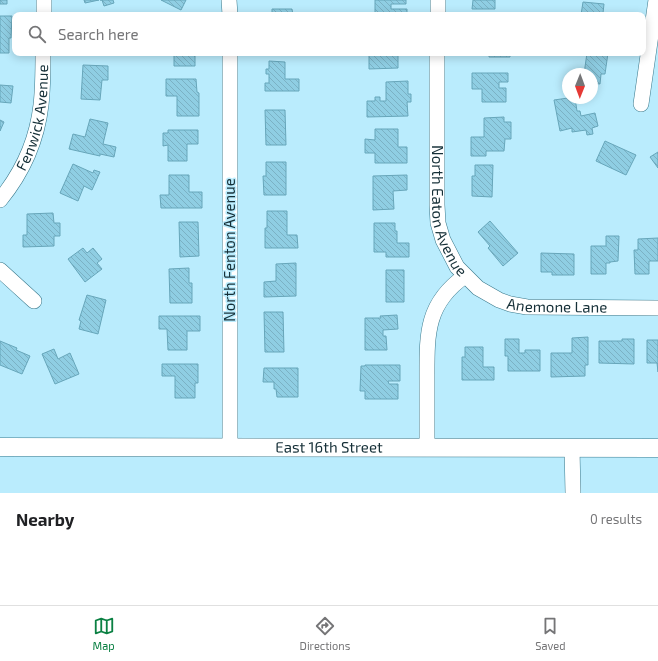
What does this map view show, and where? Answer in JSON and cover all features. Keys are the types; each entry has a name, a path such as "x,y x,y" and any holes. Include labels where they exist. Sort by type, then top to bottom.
{"street":[{"path":"44,0 44,12"},
{"path":"229,0 230,12"},
{"path":"438,0 438,12"},
{"path":"641,104 656,0"},
{"name":"Fenwick Avenue","path":"0,200 19,173 35,134 41,105 43,56"},
{"name":"North Fenton Avenue","path":"230,56 230,448"},
{"name":"North Eaton Avenue","path":"427,448 428,330 434,312 443,296 451,287 465,276 457,267 448,251 441,235 438,217 438,56"},
{"path":"0,270 34,301"},
{"name":"Anemone Lane","path":"465,276 478,288 499,300 510,304 527,307 658,308"},
{"name":"East 16th Street","path":"0,447 658,448"},
{"path":"572,448 573,493"}],"building":[{"path":"0,0 7,0 7,4 0,4"},
{"path":"84,0 99,0 85,3"},
{"path":"102,0 113,0 114,3 104,6"},
{"path":"161,0 186,0 181,10"},
{"path":"375,0 406,0 406,4 391,4 391,9 407,9 407,12 375,12"},
{"path":"473,0 495,0 495,9 472,9"},
{"path":"583,2 604,4 603,12 581,12"},
{"path":"272,9 292,9 292,12 272,12"},
{"path":"0,16 12,16 11,38 9,38 9,53 0,53"},
{"path":"174,56 195,56 195,66 174,66"},
{"path":"369,56 398,56 398,68 369,69"},
{"path":"489,56 510,56 510,57"},
{"path":"587,56 608,56 605,74 601,74 600,84 598,84 598,68 585,68"},
{"path":"269,61 285,62 285,79 299,79 299,91 265,91 265,83 269,83 269,74 266,74 266,69 269,69"},
{"path":"83,65 108,66 108,80 102,80 100,100 81,99"},
{"path":"472,73 508,73 508,82 499,82 499,88 506,88 506,102 482,102 482,89 472,89"},
{"path":"166,79 196,79 197,92 199,93 199,116 177,116 177,96 166,96"},
{"path":"408,81 408,94 411,94 411,102 407,102 408,116 367,117 367,101 375,101 375,97 380,97 380,101 386,101 386,82"},
{"path":"0,85 13,86 11,103 0,102"},
{"path":"562,99 562,104 576,104 577,111 580,111 581,116 595,113 598,126 592,128 593,134 587,135 586,130 572,132 572,128 560,131 554,100"},
{"path":"265,110 285,110 286,145 266,145"},
{"path":"504,117 504,122 511,122 511,139 505,139 504,151 486,151 486,156 471,156 471,137 484,137 484,118"},
{"path":"90,119 108,123 103,144 116,147 114,157 100,154 100,156 69,149 73,134 85,137"},
{"path":"0,120 4,122 0,131"},
{"path":"375,129 398,129 398,147 407,147 407,163 375,163 375,153 365,153 365,139 375,140"},
{"path":"168,130 198,130 198,144 187,144 187,161 168,161 168,145 163,146 163,133 168,133"},
{"path":"605,141 636,155 626,175 596,161"},
{"path":"658,152 658,168 650,157"},
{"path":"266,162 286,162 286,195 264,195 263,176 266,176"},
{"path":"73,164 93,173 94,170 100,172 92,190 84,186 78,201 60,193"},
{"path":"475,165 493,165 492,197 472,196 472,176 475,176"},
{"path":"169,175 189,175 189,192 202,192 202,208 161,208 160,195 169,195"},
{"path":"407,175 407,190 393,191 394,209 373,210 373,176"},
{"path":"267,211 287,211 287,235 297,235 298,248 265,248"},
{"path":"53,213 54,223 60,223 60,236 54,236 54,246 23,247 23,235 27,235 27,214"},
{"path":"490,221 518,253 503,266 488,248 490,246 478,232"},
{"path":"179,222 198,222 199,256 180,257"},
{"path":"374,223 395,223 397,243 409,243 409,257 386,257 386,252 374,252"},
{"path":"606,236 619,236 618,261 606,263 606,274 591,274 591,246 606,246"},
{"path":"658,238 658,261 649,261 649,274 635,274 634,250 638,250 638,239"},
{"path":"83,248 87,253 93,248 102,259 97,263 102,269 85,282 68,259"},
{"path":"541,253 574,254 574,275 552,275 552,272 541,272"},
{"path":"296,263 296,296 264,297 264,282 276,281 276,264"},
{"path":"189,268 189,283 192,283 192,303 170,303 169,269"},
{"path":"386,270 404,270 404,302 386,302"},
{"path":"87,295 106,300 98,334 79,329 81,321 79,320"},
{"path":"264,312 283,312 284,352 265,352"},
{"path":"397,315 398,329 383,330 383,336 386,336 387,350 365,350 365,318 381,318 380,316"},
{"path":"159,316 200,316 200,331 187,331 187,350 168,350 167,329 159,329"},
{"path":"588,337 588,365 585,365 585,376 551,377 551,353 572,353 572,338"},
{"path":"505,339 519,339 519,353 525,353 525,350 540,350 540,371 508,371 508,356 505,356"},
{"path":"622,339 634,339 634,364 599,363 599,341 622,341"},
{"path":"647,340 658,340 658,372 657,363 647,363"},
{"path":"0,341 17,348 16,350 30,356 22,374 0,365"},
{"path":"465,347 483,347 483,367 494,367 494,380 462,380 462,357 465,357"},
{"path":"54,349 58,359 70,353 79,374 55,384 42,354"},
{"path":"162,364 198,364 198,383 195,383 195,398 175,398 175,376 162,376"},
{"path":"400,365 400,381 388,381 389,384 398,384 398,399 365,399 365,391 360,391 361,366"},
{"path":"264,368 298,368 298,397 277,397 276,389 274,389 274,382 263,382"}]}
